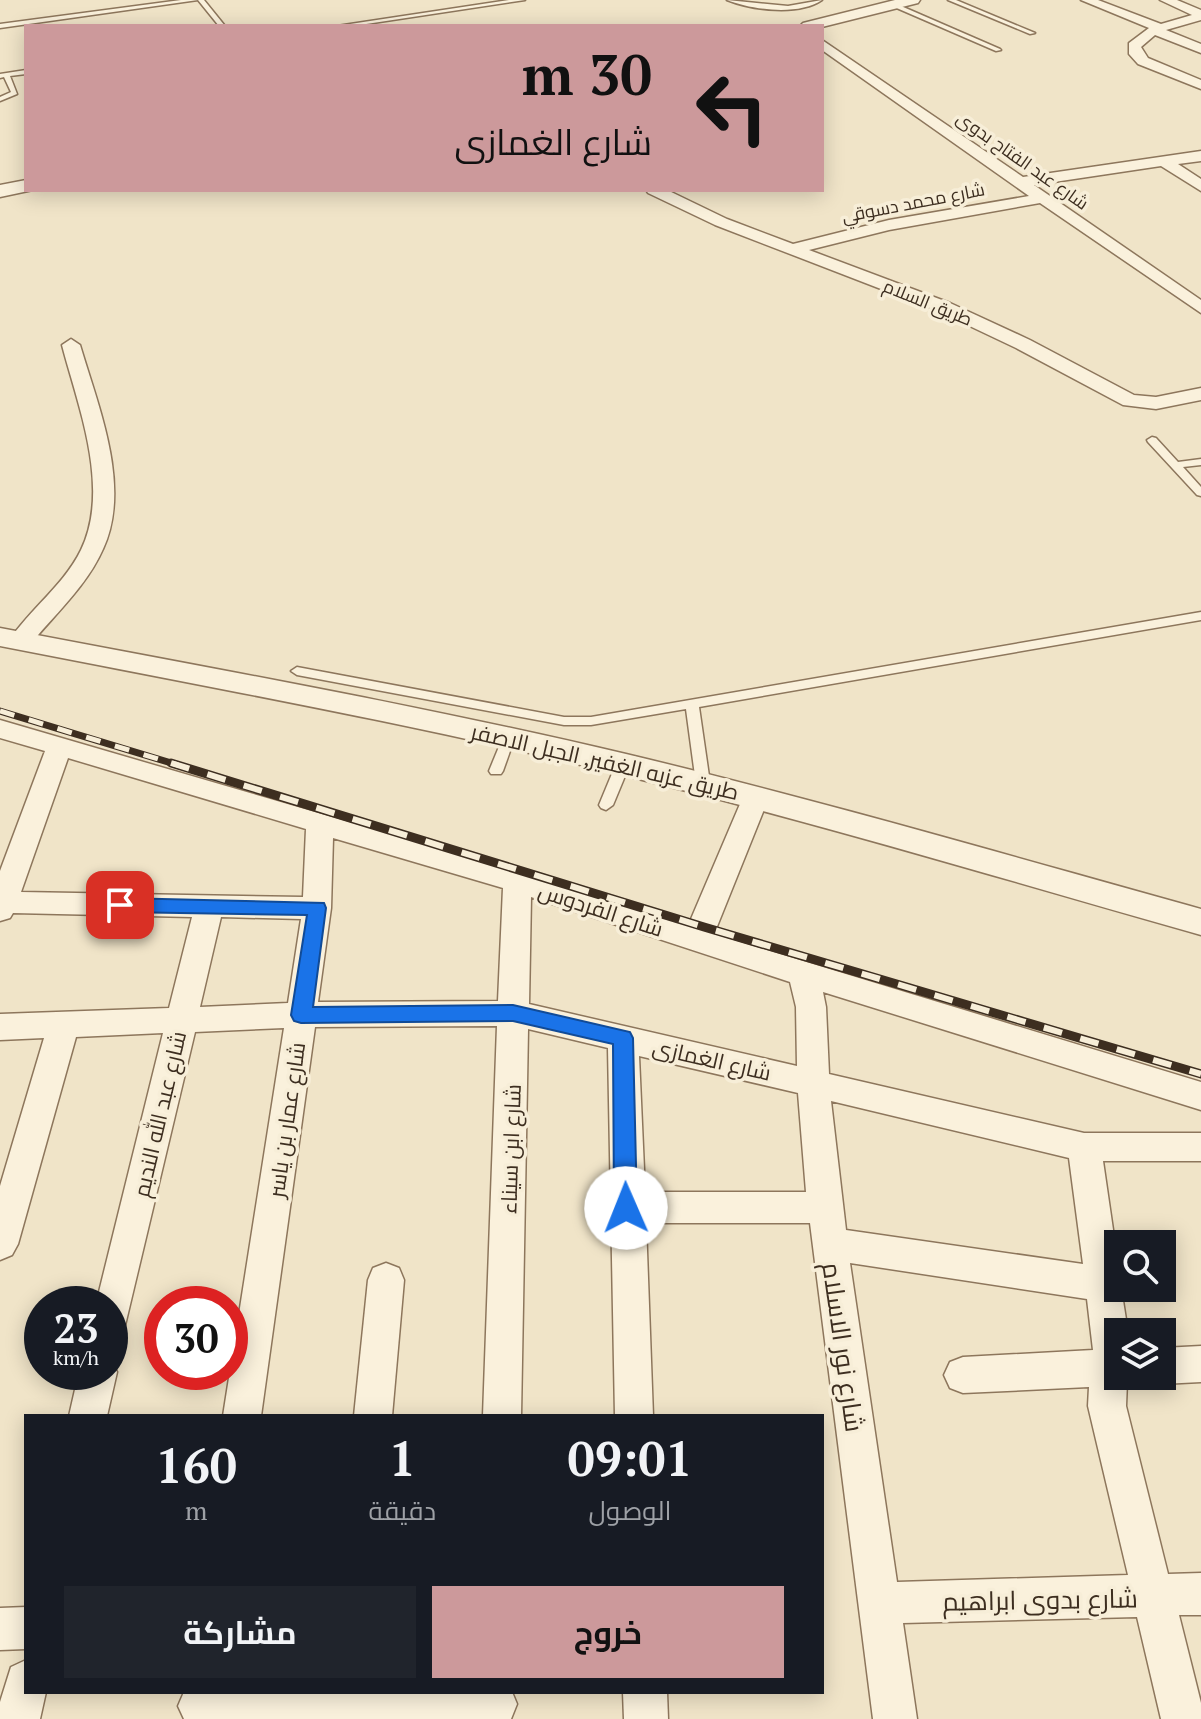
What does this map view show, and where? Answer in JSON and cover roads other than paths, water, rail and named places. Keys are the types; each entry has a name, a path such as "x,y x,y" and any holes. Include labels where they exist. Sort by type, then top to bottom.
{"street":[{"path":"816,24 913,0"},
{"path":"1087,0 1201,49"},
{"path":"1166,0 1198,18"},
{"path":"1198,18 1157,29 1134,46 1137,56 1201,85"},
{"name":"شارع عبد الفتاح بدوى","path":"824,45 1201,308"},
{"path":"1022,182 1201,156"},
{"path":"1165,162 1201,186"},
{"path":"0,191 24,186"},
{"name":"طريق السلام","path":"658,192 721,222 944,307 1023,344 1130,401 1156,403 1201,394"},
{"name":"شارع محمد دسوقي","path":"792,249 889,225 1043,198"},
{"path":"10,640 91,551 100,515 102,480 97,439 71,345"},
{"name":"طريق عزبه الغفير, الجبل الاصفر","path":"10,640 509,737 756,797 1201,922"},
{"name":"شارع الفردوس","path":"0,729 517,882 803,974 1201,1096"},
{"path":"59,748 1,905 317,908"},
{"path":"697,940 756,797"},
{"name":"شارع عمار بن ياسر","path":"242,1414 317,908 320,824"},
{"name":"شارع ابن سيناء","path":"502,1414 517,882"},
{"name":"شارع عبد الله النديم","path":"118,1286 209,906"},
{"name":"شارع نور الاسلام","path":"803,974 811,1007 813,1083 825,1207 895,1719"},
{"name":"شارع الغمازى","path":"0,1027 301,1015 513,1013 1084,1147 1201,1147"},
{"path":"0,1244 64,1024"},
{"path":"623,1038 634,1414"},
{"path":"1084,1147 1107,1318"},
{"path":"626,1208 825,1207"},
{"path":"830,1244 1102,1284"},
{"path":"373,1414 386,1280"},
{"path":"1176,1365 1201,1364"},
{"path":"963,1375 1104,1368"},
{"path":"88,1414 94,1390"},
{"path":"1105,1390 1183,1719"},
{"name":"شارع بدوى ابراهيم","path":"879,1603 1201,1594"},
{"path":"0,1629 24,1628"},
{"path":"18,1719 24,1691"},
{"path":"645,1694 646,1719"},
{"path":"201,1706 495,1705"}],"lane":[{"path":"0,26 198,0 220,24"},
{"path":"354,24 522,0"},
{"path":"730,0 798,7 819,0"},
{"path":"951,0 1032,33"},
{"path":"894,5 998,50"},
{"path":"0,99 15,93 3,75 24,72"},
{"path":"1152,440 1201,493"},
{"path":"1175,465 1201,462"},
{"path":"297,671 577,722 1201,616"},
{"path":"692,704 703,783"},
{"path":"496,771 509,737"},
{"path":"606,805 623,764"}],"railway":[{"path":"0,711 178,765"},
{"path":"171,763 704,927 1201,1074"}]}
